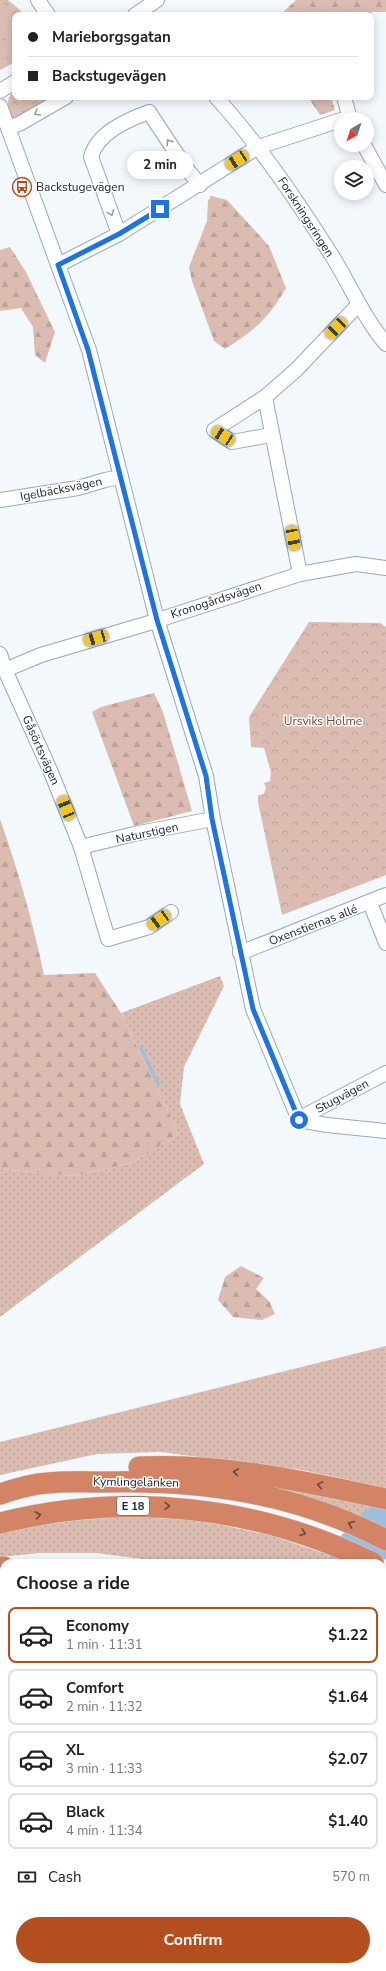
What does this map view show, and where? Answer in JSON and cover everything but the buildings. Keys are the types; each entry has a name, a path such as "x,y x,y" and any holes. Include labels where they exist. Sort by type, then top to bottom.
{"highway":[{"name":"Kymlingelänken","path":"0,1494 46,1483 174,1482 222,1487 273,1488"},
{"path":"273,1488 386,1498"},
{"name":"E 18","path":"273,1488 306,1507 340,1519 386,1540"},
{"name":"Kymlingelänken","path":"0,1523 62,1511 91,1508 146,1506 178,1507 224,1513 266,1522 329,1542 365,1559"}],"street":[{"path":"38,0 46,12"},
{"path":"142,12 157,0"},
{"path":"0,91 12,84"},
{"path":"8,128 19,124 61,100"},
{"name":"Forskningsringen","path":"219,100 258,147 282,179 335,260 358,305 386,344"},
{"path":"344,100 345,112"},
{"path":"0,106 88,350 157,620 206,776 212,819 253,1009 299,1120 327,1125 386,1131"},
{"path":"119,234 91,157 94,147 104,135 149,112 186,168 200,184"},
{"path":"58,265 119,234 258,147 303,131 334,122"},
{"path":"368,152 386,186"},
{"path":"271,436 232,442 214,430 265,397 296,370 358,305"},
{"path":"265,397 271,436 300,574"},
{"name":"Igelbäcksvägen","path":"0,500 78,488 121,477"},
{"name":"Kronogårdsvägen","path":"5,670 41,655 157,620 300,574 356,564 386,568"},
{"name":"Gåsörtsvägen","path":"0,654 5,670 50,770 81,847 108,938 149,927 170,912"},
{"name":"Naturstigen","path":"81,847 134,834 212,819"},
{"name":"Oxenstiernas allé","path":"240,953 370,903 386,895"},
{"path":"370,903 386,943"},
{"name":"Stugvägen","path":"297,1117 306,1115 386,1073"}],"green space":[{"path":"0,0 8,0 22,12 12,12 12,64 0,70"},
{"path":"296,0 386,0 386,12 283,12"},
{"path":"5,3 12,18 12,34 0,40 0,5"},
{"path":"12,36 12,55 0,60 0,42"},
{"path":"12,94 12,100 46,100 12,119 8,104"},
{"path":"310,100 332,100 335,110 320,115"},
{"path":"211,196 227,200 269,246 286,288 267,316 253,330 225,349 214,341 192,281 189,267 207,221 208,201"},
{"path":"10,247 26,272 55,332 45,363 35,355 33,327 21,308 0,311 0,250"},
{"name":"Ursviks Holme","path":"309,622 380,623 386,627 386,875 282,915 258,802 258,795 264,794 266,788 264,783 270,781 271,772 264,748 251,747 249,717"},
{"path":"154,693 163,712 192,811 134,826 92,712 101,707"},
{"path":"0,819 25,896 44,975 95,973 121,1013 179,1134 132,1163 73,1176 0,1169"},
{"path":"220,976 224,986 184,1067 180,1104 204,1164 0,1317 0,1169 73,1176 132,1163 179,1134 121,1013"},
{"path":"241,1266 264,1278 256,1289 269,1301 275,1314 262,1320 233,1317 218,1300 225,1277"},
{"path":"386,1346 386,1488 302,1470 160,1452 97,1454 0,1475 0,1442"},
{"path":"252,1482 374,1504 360,1516 307,1497"},
{"path":"145,1517 203,1521 273,1536 329,1555 328,1559 142,1559 96,1553 40,1553 0,1557 0,1533 36,1524 109,1518"}],"water":[{"path":"381,1499 386,1499 386,1558 328,1559 336,1543 348,1527"}],"waterway":[{"path":"141,1048 158,1084"}],"place":[{"name":"Backstugevägen","path":"22,187"}],"route":[{"path":"160,209 119,234 58,265 88,350 119,464 157,620 206,776 212,819 253,1009 299,1120"}]}
